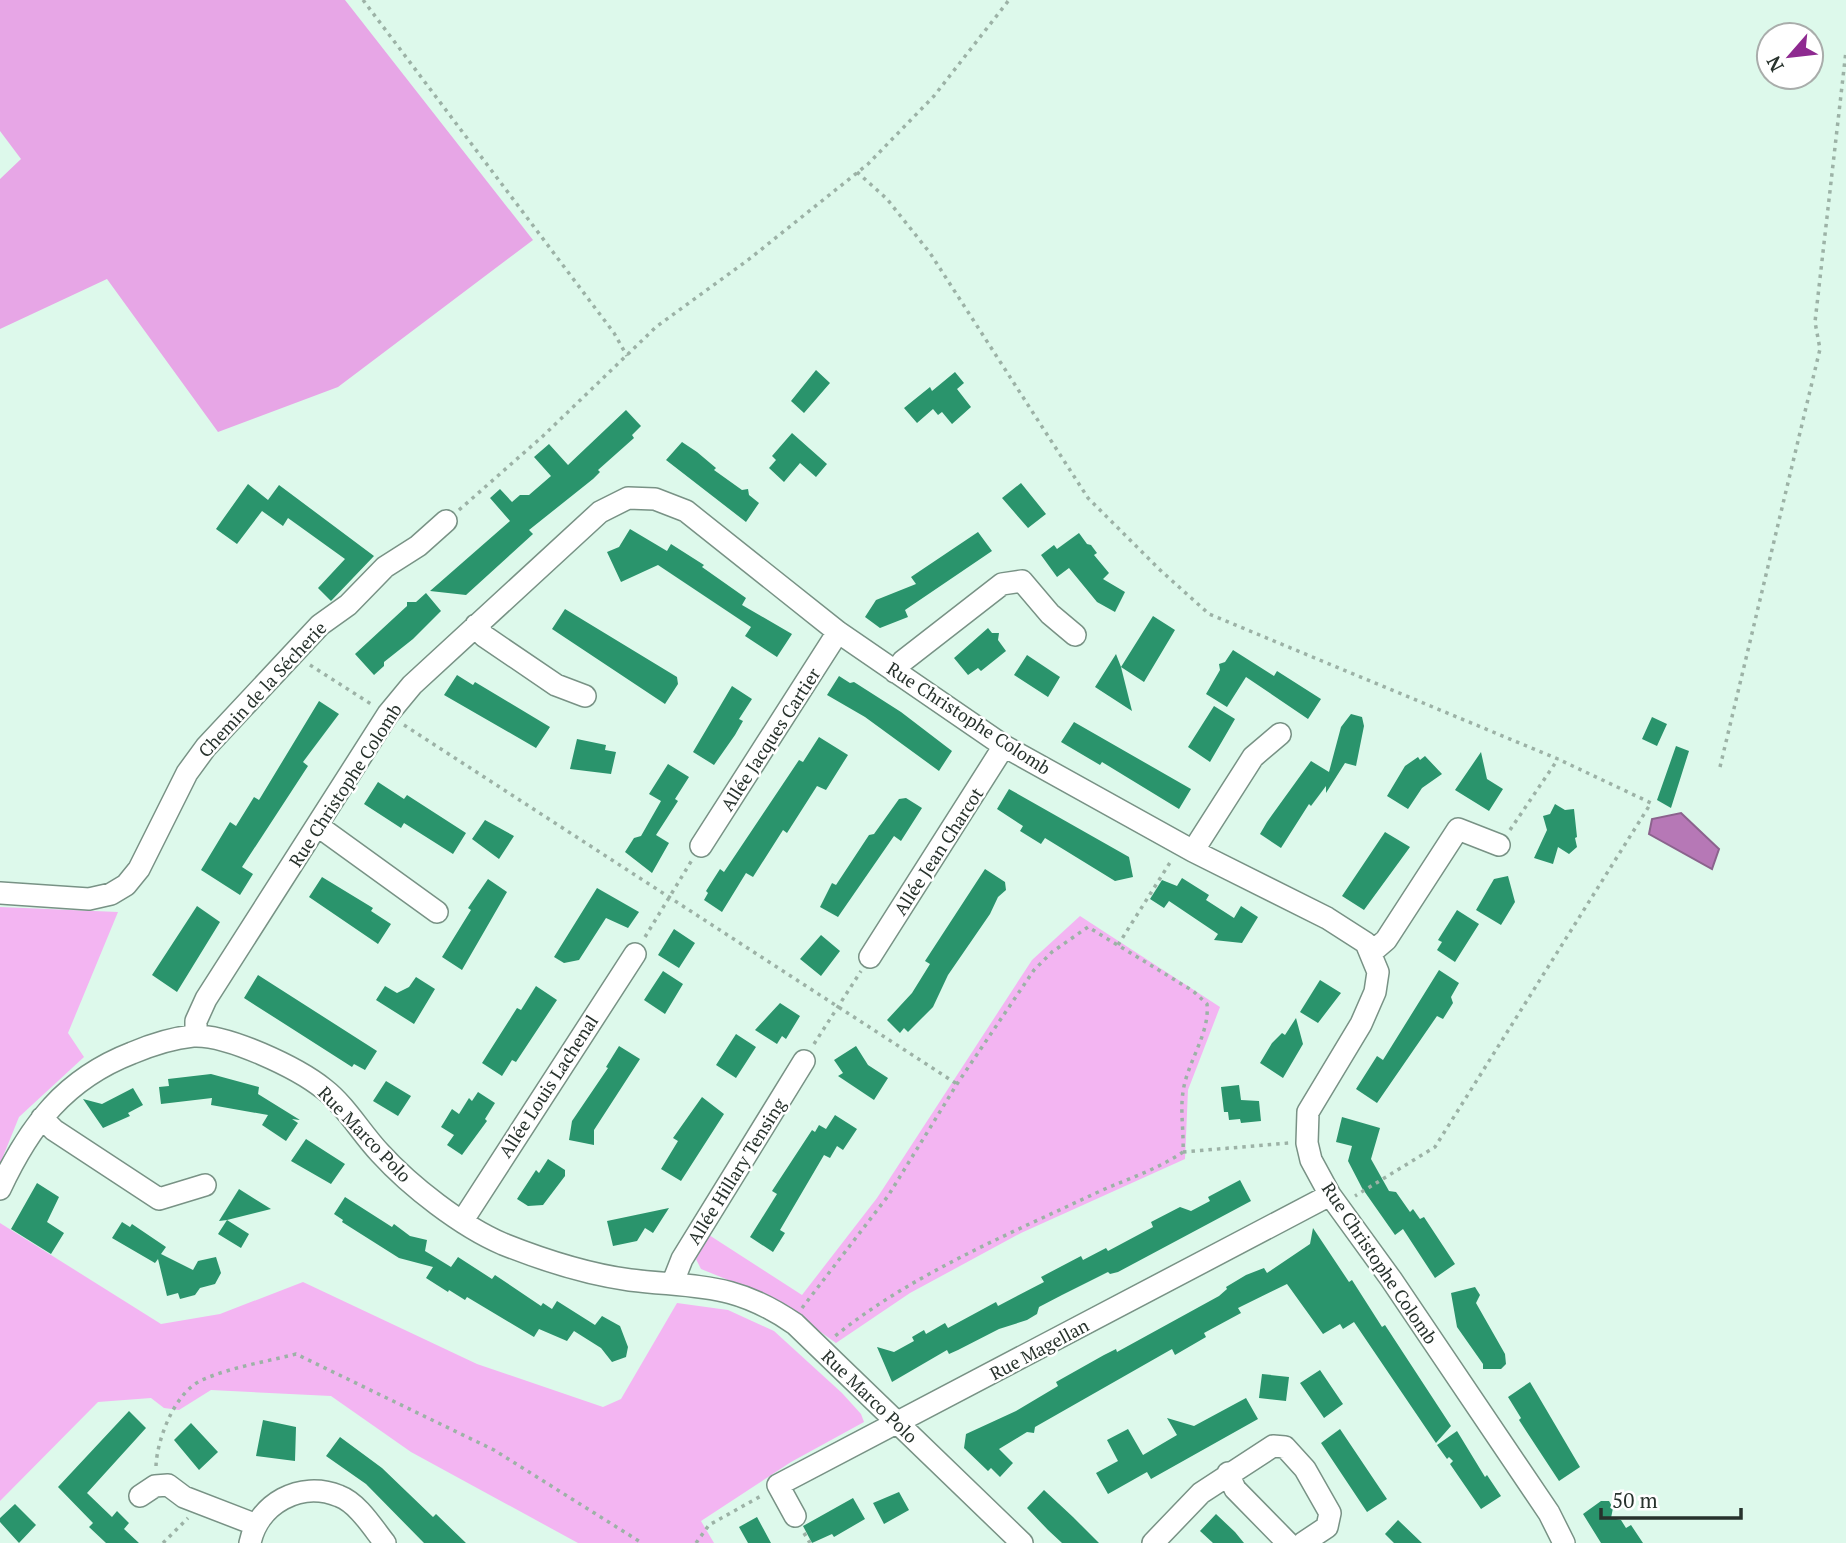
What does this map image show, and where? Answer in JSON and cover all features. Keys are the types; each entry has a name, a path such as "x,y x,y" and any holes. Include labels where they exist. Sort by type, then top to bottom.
{"street":[{"name":"Rue Christophe Colomb","path":"195,1036 196,1021 206,999 318,827 387,714 412,685 600,512 628,498 655,499 686,511 838,632 1004,746 1186,848 1355,933 1372,952 1378,972 1369,1007 1308,1112 1307,1143 1311,1160 1334,1201 1391,1279 1549,1513 1564,1543"},
{"name":"Chemin de la Sécherie","path":"0,893 89,899 111,894 126,885 139,869 187,773 206,747 320,625 348,605 385,567 418,546 446,521"},
{"path":"895,671 903,661 1002,584 1022,581 1050,614 1075,635"},
{"path":"476,625 484,636 556,685 585,696"},
{"name":"Allée Jacques Cartier","path":"701,846 838,632"},
{"path":"1186,848 1253,757 1280,734"},
{"name":"Allée Jean Charcot","path":"870,957 1004,746"},
{"path":"318,827 437,912"},
{"path":"1372,952 1386,940 1458,830 1499,845"},
{"name":"Allée Louis Lachenal","path":"463,1220 635,954"},
{"name":"Rue Marco Polo","path":"0,1189 26,1140 42,1118 82,1077 153,1045 195,1036 269,1056 299,1071 327,1091 379,1153 406,1178 463,1220 499,1242 551,1262 598,1275 673,1282 734,1292 769,1306 795,1324 1022,1543"},
{"name":"Allée Hillary Tensing","path":"673,1282 682,1259 804,1061"},
{"path":"42,1118 54,1130 159,1199 205,1185"},
{"name":"Rue Magellan","path":"778,1485 1334,1201"},
{"path":"1153,1543 1202,1493 1228,1473 1273,1446 1285,1447 1305,1469 1330,1513 1327,1527 1303,1543"},
{"path":"1228,1473 1235,1489 1288,1543"},
{"path":"148,1491 167,1485 252,1533 271,1505 289,1496 308,1491 340,1496 356,1508 385,1543"},
{"path":"778,1485 795,1516"}],"path":[{"path":"363,0 614,333 628,356"},
{"path":"446,521 543,436 656,327 748,260 857,172 934,96 1009,0"},
{"path":"1720,767 1820,349 1815,322 1846,51"},
{"path":"857,172 887,199 930,253 1088,498 1159,569 1209,614 1558,759 1651,803 1434,1147 1334,1201"},
{"path":"292,654 957,1084"},
{"path":"1499,845 1558,759"},
{"path":"635,954 701,846"},
{"path":"1118,945 1186,848"},
{"path":"799,1313 888,1196 957,1084 1034,970 1052,952 1088,927 1193,991 1207,1004 1208,1019 1190,1061 1182,1094 1183,1152"},
{"path":"804,1061 870,957"},
{"path":"830,1340 904,1289 1014,1231 1160,1168 1183,1152 1294,1142"},
{"path":"148,1491 156,1447 174,1407 200,1380 296,1353 494,1450 642,1543"},
{"path":"696,1543 709,1525 778,1485"},
{"path":"163,1543 202,1504"}],"shaded area":[{"path":"0,0 345,0 533,240 338,387 218,432 107,279 0,329 0,179 21,159 0,131"},
{"path":"1681,813 1719,849 1712,869 1649,834 1652,819"},
{"path":"0,907 118,912 68,1033 84,1057 19,1117 0,1164"},
{"path":"1080,916 1220,1007 1188,1090 1185,1159 1021,1233 910,1293 836,1343 773,1298 701,1269 696,1259 709,1235 802,1295 877,1198 1032,960"},
{"path":"0,1223 161,1324 220,1314 303,1282 477,1364 603,1407 621,1399 677,1303 728,1310 774,1331 842,1393 861,1414 864,1422 791,1462 701,1521 714,1543 578,1543 411,1452 331,1396 211,1390 179,1410 164,1408 151,1398 98,1402 0,1501"}],"building":[{"path":"816,370 830,383 804,413 791,401"},
{"path":"955,372 964,383 957,389 971,407 952,424 942,412 938,415 933,409 917,423 904,408 930,387 932,391"},
{"path":"626,410 641,426 632,435 634,438 598,470 600,472 593,479 529,530 533,534 466,595 430,591 510,521 490,498 500,489 512,502 520,495 529,495 551,476 534,457 549,444 568,465"},
{"path":"792,433 827,464 816,477 800,463 784,482 769,468 776,460 772,456"},
{"path":"682,442 742,490 748,489 749,495 759,503 746,522 666,460"},
{"path":"1021,483 1046,514 1028,528 1002,498"},
{"path":"248,484 268,500 279,485 374,556 331,601 318,588 345,559 288,518 283,526 262,511 237,544 216,529"},
{"path":"630,529 667,551 671,544 704,565 702,567 746,598 742,605 792,634 777,657 745,636 751,627 658,565 621,582 607,552 619,547"},
{"path":"978,532 992,551 905,610 908,617 880,628 865,617 876,600 916,584 911,577"},
{"path":"1079,533 1097,553 1094,555 1109,573 1103,579 1125,592 1115,612 1097,602 1069,568 1057,577 1041,555 1054,545 1057,549"},
{"path":"426,593 441,611 413,639 384,662 384,666 374,675 355,654 407,606 407,602 416,602"},
{"path":"565,609 677,677 678,684 665,704 552,629"},
{"path":"1153,616 1175,630 1144,682 1121,667"},
{"path":"988,628 992,633 999,633 998,640 1006,651 981,671 978,668 968,675 954,658"},
{"path":"1233,650 1274,676 1277,671 1321,699 1308,719 1246,677 1227,707 1206,694 1220,670 1219,664 1225,662"},
{"path":"1116,654 1121,667 1132,711 1095,687"},
{"path":"1027,655 1060,677 1048,697 1014,675"},
{"path":"457,675 473,685 475,682 550,727 536,748 444,695"},
{"path":"839,676 850,683 854,682 901,712 952,751 939,771 865,717 827,695"},
{"path":"732,686 752,699 739,719 743,721 735,735 714,765 693,752"},
{"path":"319,701 339,714 303,762 308,766 242,867 253,874 240,895 201,870 230,822 236,826 254,797 259,800"},
{"path":"1214,706 1235,719 1210,762 1188,747"},
{"path":"1351,714 1362,717 1364,726 1356,766 1345,763 1326,793 1326,786 1311,806 1309,804 1281,848 1260,834 1311,761 1329,772 1341,727"},
{"path":"1652,717 1667,724 1657,746 1642,739"},
{"path":"1074,722 1191,789 1179,809 1102,762 1100,765 1061,742"},
{"path":"819,737 848,755 826,790 817,786 787,833 783,830 753,877 746,873 722,912 704,900 708,893 706,891 720,869 724,872 799,760 803,762"},
{"path":"577,739 606,745 605,750 616,752 611,774 570,769"},
{"path":"1676,746 1689,751 1671,808 1657,800"},
{"path":"1481,752 1487,779 1503,789 1489,811 1455,790"},
{"path":"1425,756 1442,774 1422,788 1408,809 1387,796 1405,766 1418,757 1420,760"},
{"path":"668,764 689,777 675,799 678,801 656,835 669,843 652,873 625,852 634,838 641,836 661,801 649,794"},
{"path":"378,782 404,799 407,795 466,833 453,854 404,823 401,828 364,804"},
{"path":"1009,789 1129,857 1133,877 1115,881 1045,838 1041,844 1020,831 1023,826 997,809"},
{"path":"906,798 922,808 901,841 894,836 838,917 820,907 832,883 836,885 869,835 874,834 899,799"},
{"path":"1555,804 1565,810 1574,809 1577,847 1569,854 1558,847 1553,864 1534,858 1547,830 1543,816 1550,814"},
{"path":"485,820 514,836 499,859 472,839"},
{"path":"1385,832 1410,847 1364,910 1342,896"},
{"path":"985,869 1005,882 1006,890 998,897 990,914 948,975 933,1007 908,1032 904,1028 900,1033 887,1020 912,993 930,964 925,961"},
{"path":"1508,876 1515,902 1501,925 1476,910 1494,879"},
{"path":"322,877 373,908 371,911 391,924 378,944 309,897"},
{"path":"1182,878 1209,895 1206,900 1234,918 1241,906 1258,917 1242,943 1214,940 1218,934 1169,901 1164,908 1150,899 1162,880 1177,886"},
{"path":"488,879 507,892 462,970 442,957 471,910 468,908"},
{"path":"597,888 639,912 628,928 606,918 579,960 564,963 554,957"},
{"path":"197,906 220,922 177,992 152,975"},
{"path":"1457,910 1479,924 1455,962 1437,950 1442,942 1438,940"},
{"path":"674,929 695,943 679,968 658,955"},
{"path":"821,935 840,951 821,976 800,959"},
{"path":"1439,970 1459,983 1451,997 1453,1003 1443,1019 1437,1016 1377,1103 1356,1089 1377,1056 1383,1060"},
{"path":"663,971 683,984 665,1014 644,1000"},
{"path":"258,975 377,1051 365,1070 354,1064 352,1067 244,998"},
{"path":"416,977 435,989 414,1024 376,1000 385,986 397,993 409,987"},
{"path":"1320,980 1341,993 1318,1023 1300,1012"},
{"path":"536,986 557,1000 516,1062 512,1060 502,1076 482,1063 517,1008 521,1010"},
{"path":"780,1003 800,1016 786,1039 782,1036 777,1044 755,1030"},
{"path":"1296,1018 1303,1044 1283,1078 1260,1063 1272,1043 1282,1033 1285,1035"},
{"path":"736,1034 756,1047 736,1078 716,1065"},
{"path":"619,1046 640,1059 594,1130 594,1145 569,1140 572,1121 608,1068 606,1067"},
{"path":"856,1046 868,1065 888,1078 874,1100 838,1076 843,1073 834,1060"},
{"path":"211,1074 259,1087 258,1094 300,1120 292,1119 298,1123 286,1141 262,1125 268,1115 211,1105 212,1098 161,1104 159,1087 169,1086 168,1079"},
{"path":"386,1081 411,1096 398,1116 373,1101"},
{"path":"1239,1085 1241,1100 1259,1101 1261,1121 1241,1123 1240,1119 1229,1120 1228,1112 1224,1112 1221,1087"},
{"path":"133,1088 143,1105 128,1113 130,1116 103,1128 83,1099 102,1104"},
{"path":"478,1092 495,1103 485,1119 487,1121 462,1155 447,1145 454,1135 441,1127 452,1109 459,1114 469,1098 472,1101"},
{"path":"702,1097 724,1114 681,1181 661,1169 678,1141 673,1138"},
{"path":"835,1115 857,1129 843,1150 837,1146 830,1158 824,1155 780,1230 785,1233 773,1252 750,1237 777,1194 772,1191 812,1130 815,1132 819,1125 826,1129"},
{"path":"1342,1117 1380,1128 1371,1159 1389,1191 1396,1192 1410,1212 1413,1209 1420,1219 1424,1217 1455,1264 1435,1278 1403,1229 1395,1235 1362,1188 1348,1161 1352,1146 1336,1142"},
{"path":"306,1139 345,1164 331,1184 291,1161"},
{"path":"548,1159 565,1170 565,1176 543,1205 528,1206 517,1199 536,1170 539,1173"},
{"path":"1240,1180 1251,1201 1118,1272 1108,1272 1039,1307 1037,1314 1027,1320 999,1329 949,1354 947,1350 892,1382 877,1347 894,1352 914,1341 912,1337 924,1330 926,1334 945,1323 948,1328 996,1302 998,1306 1044,1282 1041,1277 1081,1256 1083,1260 1106,1248 1108,1251 1153,1227 1151,1222 1180,1207 1191,1211 1210,1201 1208,1197"},
{"path":"37,1183 59,1197 47,1222 64,1233 51,1254 11,1229"},
{"path":"239,1189 271,1209 219,1221"},
{"path":"345,1197 392,1227 394,1224 410,1236 427,1240 425,1251 451,1267 458,1257 492,1279 495,1275 541,1306 543,1303 552,1309 557,1301 595,1325 602,1316 620,1326 628,1347 626,1357 612,1362 601,1348 574,1331 567,1341 539,1329 534,1337 467,1297 465,1300 449,1290 448,1292 426,1278 433,1267 399,1258 342,1222 343,1220 334,1214"},
{"path":"669,1208 653,1233 645,1228 637,1241 613,1246 607,1221"},
{"path":"227,1220 249,1234 241,1248 218,1234"},
{"path":"122,1222 130,1227 132,1224 166,1247 161,1254 193,1270 198,1261 216,1257 221,1273 215,1284 200,1288 195,1295 180,1299 178,1293 167,1296 158,1259 155,1263 112,1238"},
{"path":"1313,1228 1349,1282 1352,1280 1382,1327 1385,1325 1451,1426 1436,1443 1354,1322 1343,1329 1340,1324 1323,1334 1287,1284 1238,1308 1241,1313 1204,1333 1206,1337 1175,1355 1172,1349 1035,1427 1034,1433 1027,1432 999,1449 1013,1463 1000,1477 991,1468 988,1471 964,1448 966,1434 1016,1411 1058,1386 1056,1382 1219,1296 1226,1287 1246,1275 1264,1268 1267,1273 1310,1244"},
{"path":"1475,1287 1480,1295 1476,1303 1505,1354 1506,1364 1501,1369 1483,1369 1483,1364 1457,1327 1451,1293"},
{"path":"1320,1370 1343,1404 1324,1418 1300,1383"},
{"path":"1262,1374 1289,1377 1286,1401 1259,1398"},
{"path":"1530,1382 1580,1467 1559,1481 1519,1420 1521,1418 1508,1397"},
{"path":"1246,1398 1258,1419 1151,1479 1147,1472 1108,1494 1096,1473 1118,1461 1107,1440 1128,1429 1143,1455 1177,1435 1167,1418 1194,1426"},
{"path":"129,1411 146,1428 87,1493 112,1517 117,1511 129,1523 124,1529 139,1543 106,1543 89,1527 93,1523 58,1487"},
{"path":"263,1420 296,1427 295,1461 256,1456"},
{"path":"191,1423 218,1452 199,1470 174,1440"},
{"path":"1340,1429 1387,1499 1367,1512 1321,1443"},
{"path":"1457,1431 1485,1477 1487,1475 1501,1496 1481,1509 1450,1464 1453,1461 1449,1457 1447,1459 1437,1445"},
{"path":"340,1437 382,1468 433,1517 436,1514 466,1543 424,1543 366,1484 326,1456"},
{"path":"1044,1490 1099,1543 1062,1543 1048,1530 1027,1508"},
{"path":"899,1492 909,1510 884,1524 873,1503"},
{"path":"853,1498 865,1519 834,1537 832,1534 812,1543 803,1526"},
{"path":"1601,1501 1609,1501 1613,1508 1611,1518 1621,1520 1626,1528 1631,1525 1643,1543 1601,1543 1583,1514"},
{"path":"15,1504 36,1525 19,1543 0,1522 0,1518"},
{"path":"1216,1514 1244,1543 1213,1543 1200,1531"},
{"path":"757,1517 771,1543 748,1543 739,1527"},
{"path":"1398,1520 1422,1543 1394,1543 1385,1534"}]}
